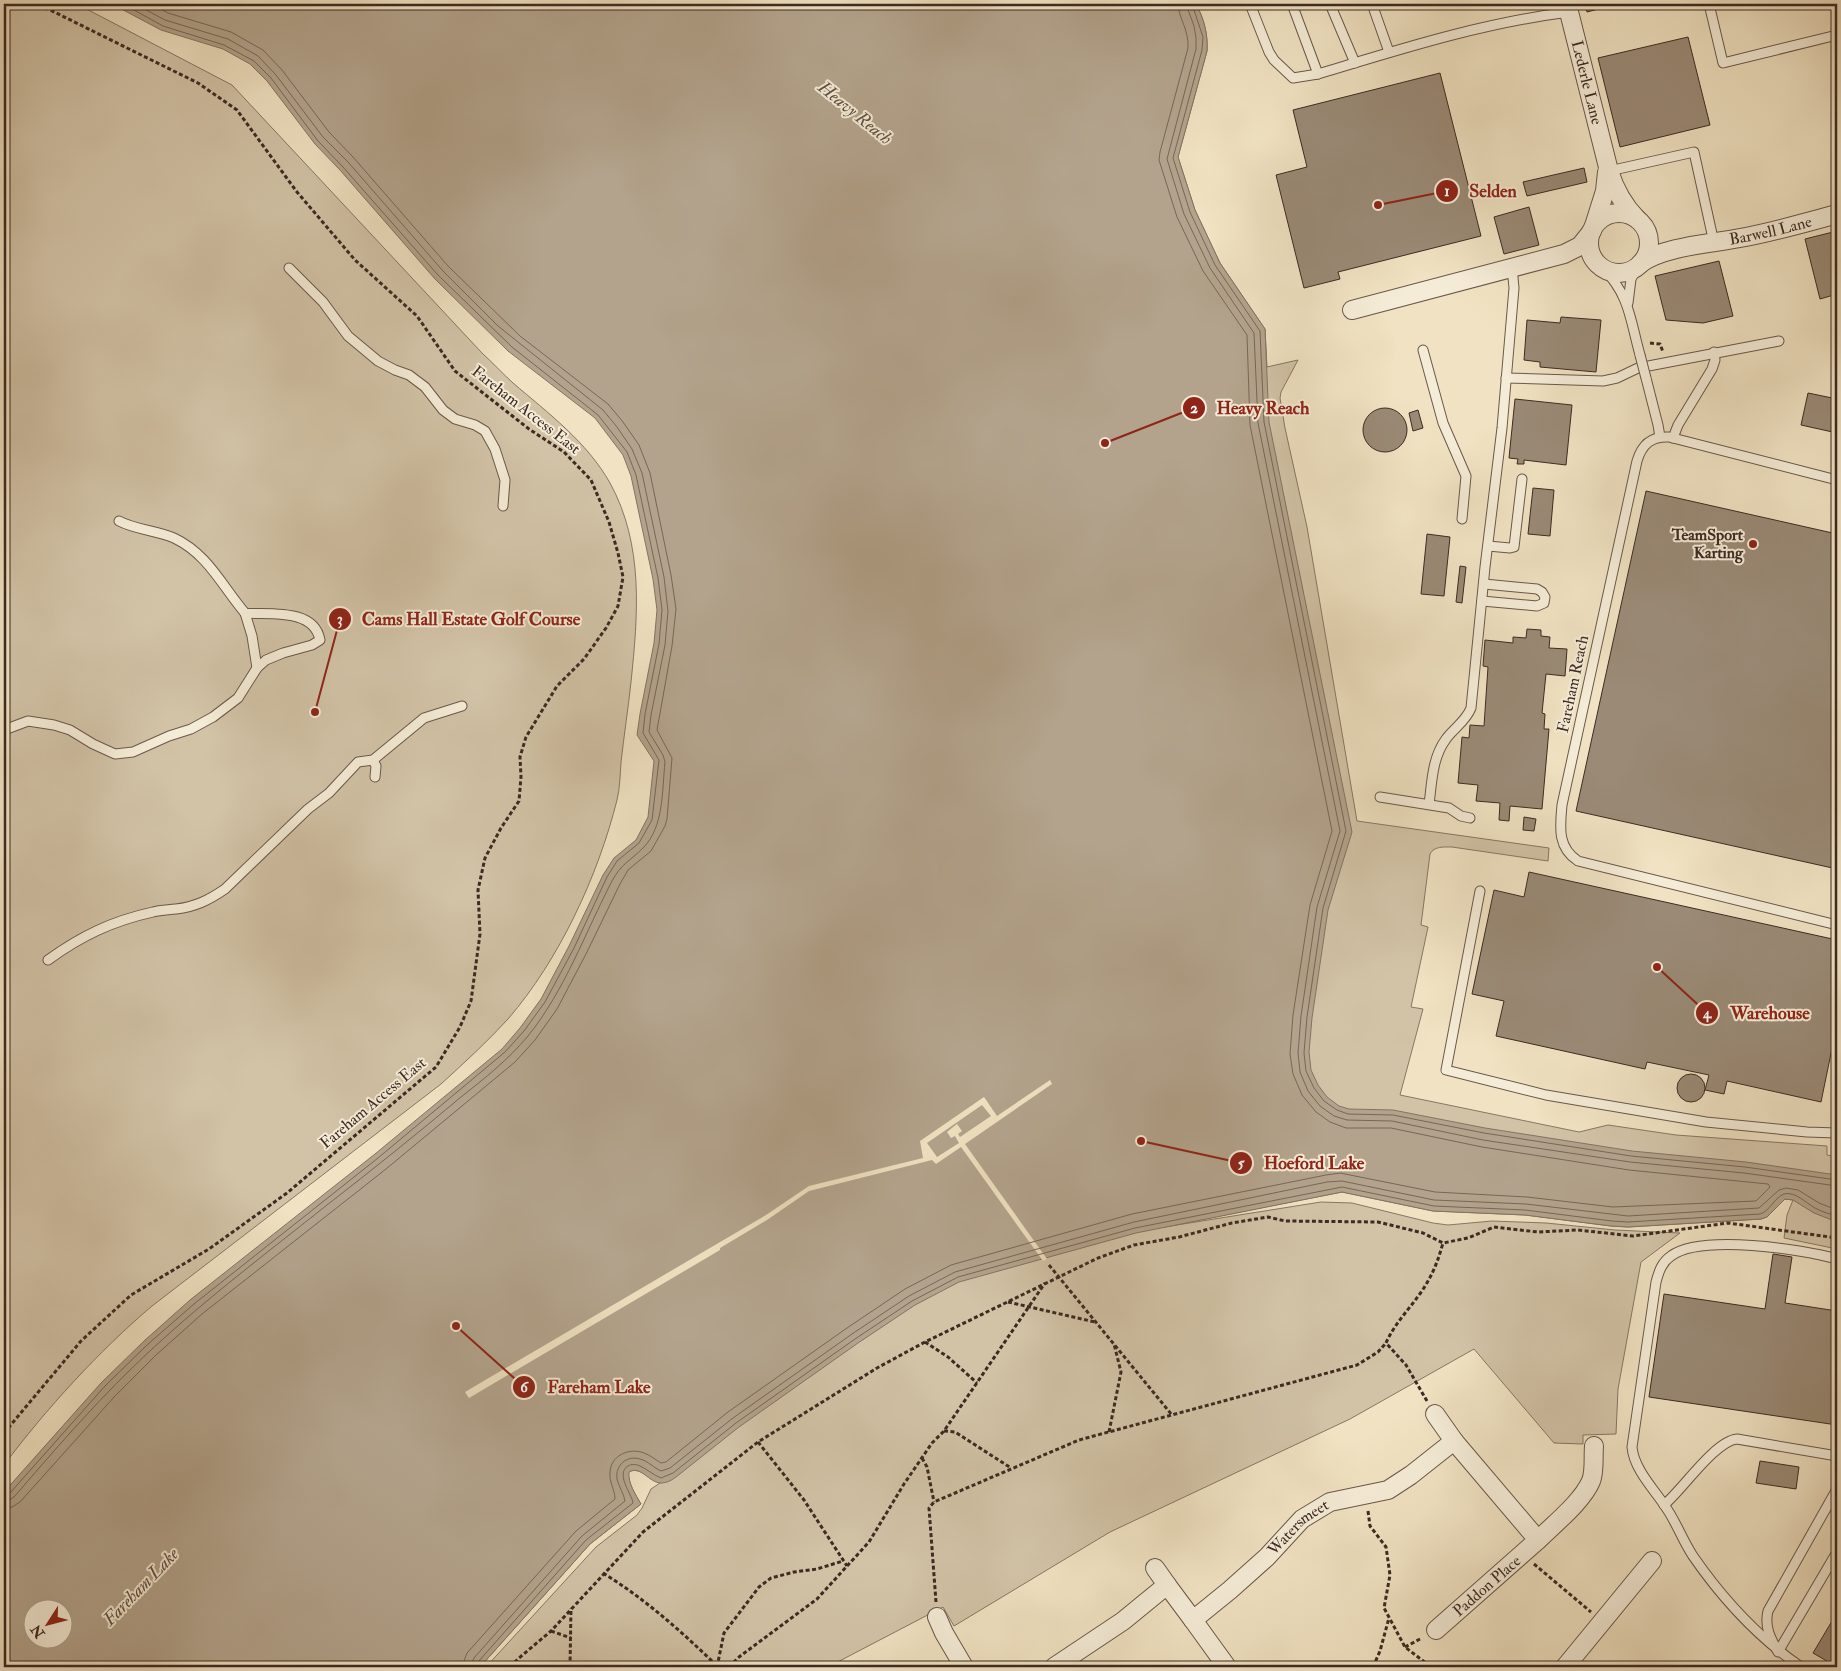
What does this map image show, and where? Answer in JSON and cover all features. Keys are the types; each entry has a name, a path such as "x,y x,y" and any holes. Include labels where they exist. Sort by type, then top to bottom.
{"street":[{"name":"Lederle Lane","path":"1568,8 1607,166 1619,197 1640,222"},
{"name":"Lederle Lane","path":"1593,229 1605,191 1607,166"},
{"path":"1352,310 1570,252 1580,246 1602,218 1614,214 1626,214 1640,222 1647,232 1649,245 1646,256 1639,265 1622,272 1610,271 1584,256 1555,256"},
{"name":"Barwell Lane","path":"1639,265 1656,255 1837,214"},
{"name":"Barwell Lane","path":"1640,222 1651,233 1664,240 1683,245 1709,244"},
{"path":"1593,229 1590,239 1591,251 1601,266"},
{"path":"1435,1414 1454,1440 1538,1540"},
{"name":"Watersmeet","path":"1192,1620 1267,1557 1302,1519 1330,1502 1388,1490 1411,1476 1454,1440"},
{"name":"Paddon Place","path":"1436,1630 1523,1554 1576,1502 1587,1488 1592,1475 1594,1446"},
{"path":"1565,1667 1652,1561"},
{"path":"1155,1568 1227,1667"},
{"path":"1054,1667 1123,1621 1167,1585"},
{"path":"937,1617 964,1667"}],"lane":[{"path":"1250,4 1269,52 1274,60 1293,78 1318,74 1460,32 1568,8"},
{"path":"1292,4 1318,74"},
{"path":"1330,4 1355,63"},
{"path":"1372,4 1389,52"},
{"path":"1708,4 1722,61 1726,64 1837,35"},
{"path":"1836,4 1837,8"},
{"path":"1607,166 1694,152 1709,244"},
{"path":"1629,308 1631,282 1639,265"},
{"path":"1601,266 1619,287 1629,308 1660,437 1673,438 1837,480"},
{"path":"289,268 323,302 348,336 378,361 394,370 409,375 426,387 444,410 455,419 485,430 496,449 505,480 503,506"},
{"path":"1429,804 1434,768 1439,752 1447,737 1472,708 1506,378 1514,288 1512,268"},
{"path":"1506,378 1577,382 1603,381 1616,378 1638,368 1779,341"},
{"path":"1423,350 1443,422 1466,476 1462,519"},
{"path":"1673,438 1678,425 1712,369 1715,360 1714,352"},
{"name":"Fareham Reach","path":"1660,437 1646,444 1637,460 1562,805 1560,821 1562,842 1570,856 1586,864 1837,925"},
{"path":"1488,546 1514,547 1522,479"},
{"path":"119,521 130,527 173,538 188,546 215,570 230,595 246,613 258,668"},
{"path":"1482,600 1539,606 1544,603 1545,597 1542,592 1537,590 1484,584"},
{"path":"4,730 28,721 54,725 70,730 93,744 115,754 133,752 169,736 191,729 213,717 238,698 258,668 266,660 312,645 320,640 318,631 308,621 296,616 246,613"},
{"path":"48,960 71,943 92,932 154,912 193,907 210,900 225,889 308,809 329,794 358,762 373,760 424,718 462,706"},
{"path":"373,760 376,766 375,777"},
{"path":"1380,797 1449,808 1461,816 1470,818"},
{"path":"1480,891 1446,1070 1546,1095 1697,1120 1807,1132 1837,1133"},
{"path":"1801,1667 1778,1652 1736,1610 1704,1571 1693,1555 1678,1524 1638,1465 1632,1447 1656,1282 1662,1266 1673,1254 1694,1247 1716,1245 1789,1250 1837,1259"},
{"path":"1664,1504 1680,1491 1721,1445 1731,1439 1837,1456"},
{"path":"1778,1652 1766,1625 1768,1611 1837,1489"},
{"path":"1778,1652 1837,1552"}],"path":[{"name":"Fareham Access East","path":"4,1433 81,1341 130,1295 209,1249 287,1193 436,1067 460,1027 471,1001 480,934 478,890 485,858 501,828 519,802 520,757 526,737 557,686 584,659 606,628 618,606 623,577 609,522 591,480 564,452 529,428 455,371 417,316 354,260 297,192 237,110 198,83 38,4"},
{"path":"1647,343 1660,344"},
{"path":"510,1667 551,1631 642,1532 758,1442 877,1368 925,1342 1098,1258 1134,1245 1268,1217 1285,1221 1378,1222 1423,1233 1443,1244 1468,1238 1494,1227 1538,1232 1578,1230 1633,1236 1728,1223 1837,1238"},
{"path":"937,1617 929,1508 934,1502 1079,1440 1357,1365 1378,1352 1386,1344 1392,1330 1427,1282 1437,1264 1443,1244"},
{"path":"1048,1265 1114,1342 1172,1415"},
{"path":"728,1667 817,1599 869,1542 932,1443 944,1431 1045,1283"},
{"path":"1008,1302 1097,1322"},
{"path":"925,1342 948,1357 977,1383"},
{"path":"1109,1432 1122,1372 1114,1342"},
{"path":"1386,1344 1406,1365 1435,1414"},
{"path":"944,1431 955,1432 1011,1468"},
{"path":"758,1442 804,1500 847,1566"},
{"path":"922,1458 927,1467 934,1502"},
{"path":"1366,1496 1370,1526 1386,1547 1390,1575 1384,1608 1405,1646 1431,1667"},
{"path":"1523,1554 1602,1622"},
{"path":"716,1666 724,1634 759,1587 771,1578 817,1569 843,1561"},
{"path":"603,1573 629,1589 681,1631 716,1666"},
{"path":"570,1667 571,1608"},
{"path":"1373,1667 1389,1618"},
{"path":"551,1631 571,1638"}],"shaded area":[{"path":"4,4 77,4 232,85 482,353 566,429 601,468 621,507 629,531 636,581 636,606 634,657 619,791 609,829 588,887 574,916 560,944 527,996 500,1028 441,1084 132,1323 74,1381 37,1423 4,1465"},
{"path":"1196,4 1205,27 1207,51 1178,157 1195,210 1220,263 1265,329 1267,367 1298,360 1281,392 1280,398 1307,527 1357,821 1549,848 1548,861 1452,847 1437,848 1430,854 1421,925 1428,927 1411,1007 1423,1009 1400,1095 1579,1132 1608,1125 1676,1135 1827,1146 1827,1155 1837,1157 1837,1249 1784,1238 1787,1215 1793,1200 1785,1199 1767,1217 1761,1219 1628,1227 1525,1215 1433,1211 1342,1192 1164,1227 1321,1202 1352,1203 1448,1225 1492,1221 1680,1233 1641,1262 1618,1389 1616,1434 1583,1435 1583,1444 1554,1443 1474,1349 1350,1419 1110,1532 954,1626 943,1607 828,1667 486,1667 596,1547 637,1515 651,1489 660,1483 641,1472 632,1471 628,1472 629,1480 641,1504 590,1544 480,1667 129,1667 595,1475 1149,376"}],"water":[{"path":"112,4 1196,4 1205,27 1207,51 1178,157 1195,210 1220,263 1265,329 1269,422 1352,832 1328,910 1312,1018 1309,1052 1311,1070 1318,1085 1327,1097 1339,1106 1349,1109 1393,1110 1485,1128 1632,1151 1746,1162 1837,1175 1837,1222 1814,1213 1793,1200 1785,1199 1767,1217 1761,1219 1628,1227 1525,1215 1433,1211 1342,1192 1136,1233 959,1282 915,1305 858,1343 739,1427 671,1480 663,1483 657,1482 641,1472 633,1470 629,1472 634,1492 641,1504 590,1544 480,1667 4,1667 4,1492 101,1383 190,1300 375,1154 502,1049 541,999 603,875 614,858 636,840 648,817 654,761 637,735 654,643 657,610 653,579 631,476 623,455 595,418 508,351 435,279 315,144 267,81 250,64 223,49 161,30"}],"pier":[{"path":"1050,1080 1052,1084 965,1144 1047,1259 1043,1261 961,1147 936,1164 932,1160 809,1191 767,1220 720,1248 720,1250 469,1398 465,1392 766,1215 809,1186 923,1158 920,1141 984,1097 997,1116","holes":["982,1105 991,1116 960,1137 958,1134 962,1131 957,1124 947,1132 951,1138 955,1136 959,1143 937,1157 927,1143"]}],"building":[{"path":"1585,4 1617,4 1587,12"},
{"path":"1688,37 1710,125 1620,147 1598,58"},
{"path":"1440,73 1481,236 1338,272 1340,279 1304,288 1276,175 1307,167 1293,110"},
{"path":"1584,168 1587,182 1527,196 1523,182"},
{"path":"1529,207 1539,245 1504,254 1494,217"},
{"path":"1837,231 1837,294 1820,299 1805,239"},
{"path":"1719,261 1733,316 1703,323 1666,320 1655,276"},
{"path":"1561,317 1601,320 1596,372 1540,367 1540,362 1524,360 1527,320 1560,323"},
{"path":"1808,393 1837,399 1837,433 1801,425"},
{"path":"1515,399 1572,405 1566,465 1524,460 1524,464 1517,464 1518,459 1509,458"},
{"path":"1381,408 1389,408 1401,414 1407,430 1401,446 1389,452 1381,452 1369,446 1363,434 1363,426 1369,414"},
{"path":"1418,410 1423,428 1413,431 1409,413"},
{"path":"1533,488 1554,490 1550,536 1528,534"},
{"path":"1646,491 1837,534 1837,869 1576,811"},
{"path":"1427,534 1450,537 1444,596 1421,594"},
{"path":"1460,566 1466,567 1462,603 1456,602"},
{"path":"1527,629 1541,630 1541,636 1550,637 1549,648 1567,649 1565,676 1546,674 1542,713 1545,714 1544,729 1549,729 1542,809 1510,806 1509,821 1499,820 1500,803 1476,801 1478,785 1458,783 1462,737 1469,738 1470,725 1484,726 1488,667 1483,666 1485,640 1513,643 1513,637 1526,638"},
{"path":"1524,817 1536,819 1534,831 1523,830"},
{"path":"1529,872 1837,940 1837,1024 1821,1102 1727,1081 1724,1094 1705,1090 1709,1075 1647,1062 1645,1069 1496,1036 1504,1001 1472,994 1494,890 1524,897"},
{"path":"1691,1074 1701,1078 1705,1088 1701,1098 1691,1102 1681,1098 1677,1088 1681,1078"},
{"path":"1773,1254 1792,1257 1785,1303 1837,1311 1837,1425 1649,1397 1664,1294 1765,1309"},
{"path":"1760,1461 1799,1467 1796,1489 1756,1483"},
{"path":"1835,1616 1837,1617 1837,1667 1813,1653"}],"place":[{"name":"Selden","path":"1378,205"},
{"name":"Heavy Reach","path":"1105,443"},
{"name":"TeamSport Karting","path":"1753,544"},
{"name":"Cams Hall Estate Golf Course","path":"315,712"},
{"name":"Warehouse","path":"1657,967"},
{"name":"Hoeford Lake","path":"1141,1141"},
{"name":"Fareham Lake","path":"456,1326"}]}
